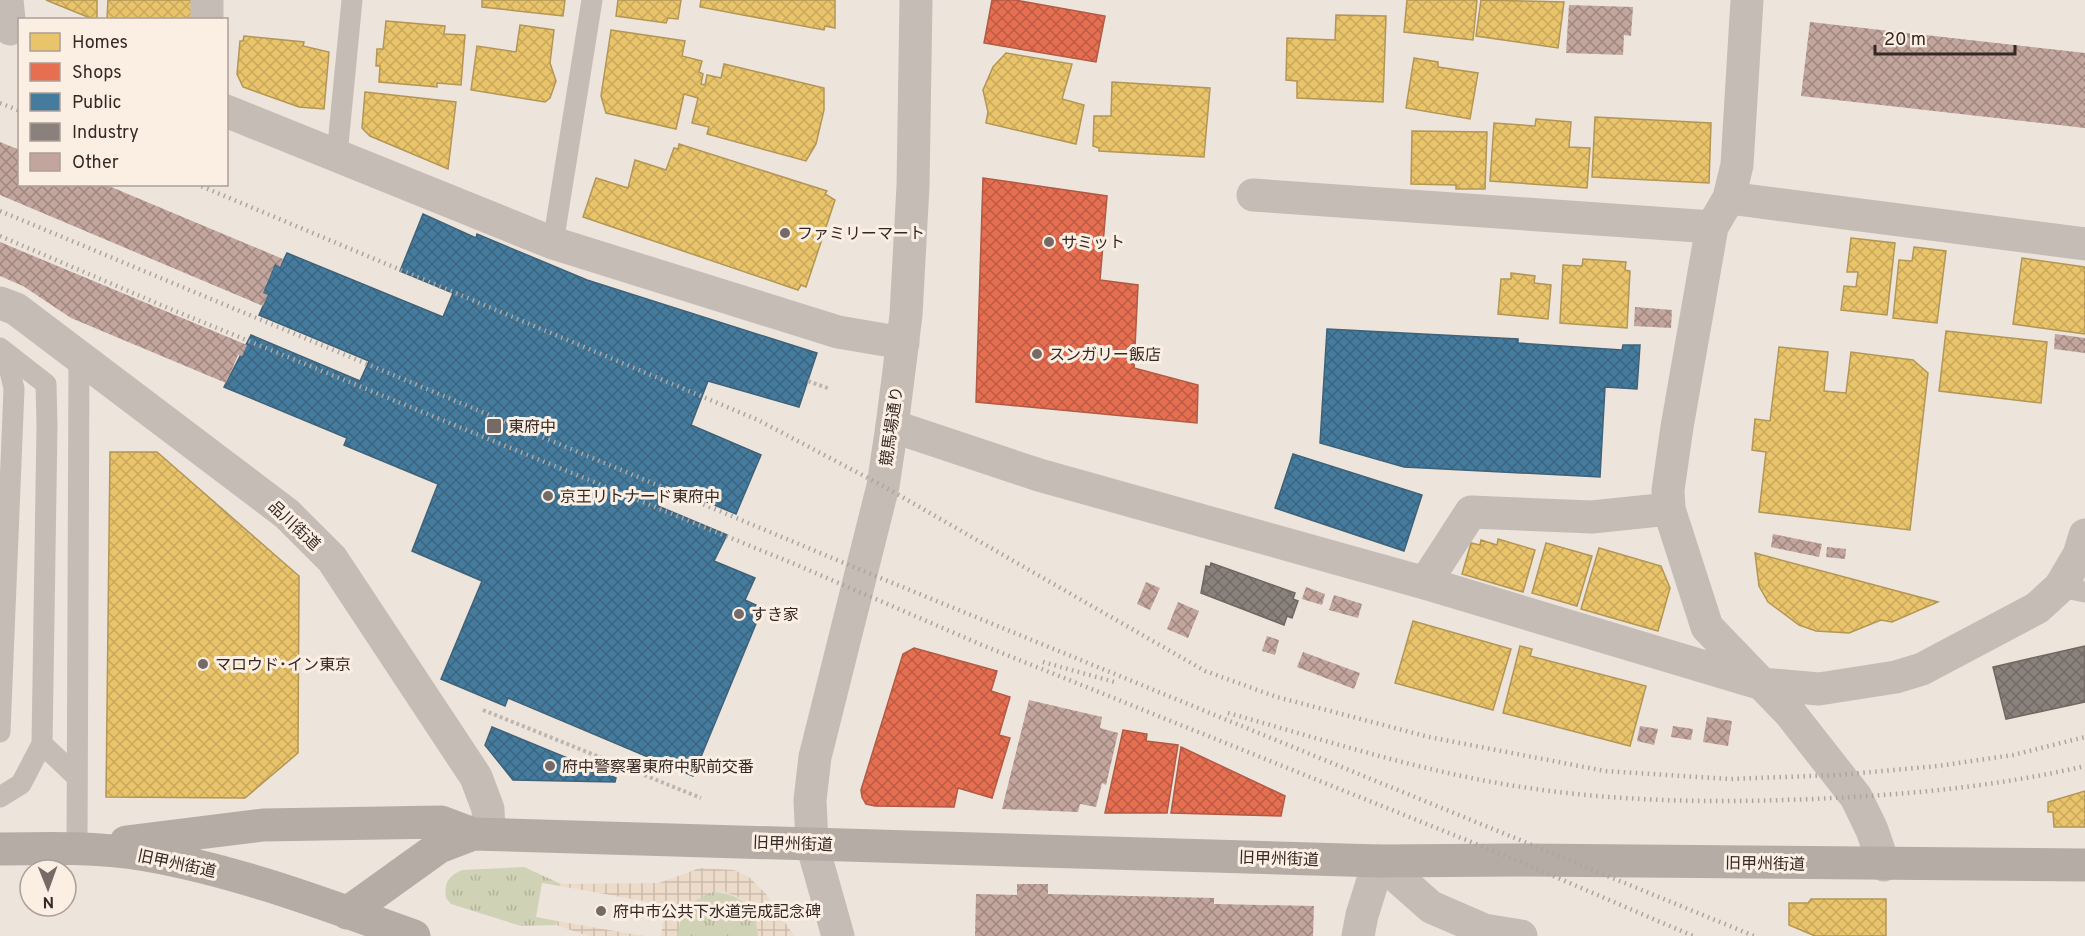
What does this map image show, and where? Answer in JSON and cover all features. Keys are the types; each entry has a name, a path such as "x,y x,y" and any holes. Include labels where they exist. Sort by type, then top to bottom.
{"main road":[{"path":"77,848 263,825 441,822 481,834"},
{"name":"旧甲州街道","path":"481,834 1379,861 2085,865"},
{"path":"347,913 439,847 481,834"},
{"name":"旧甲州街道","path":"0,849 77,848 145,855 211,868 414,936"}],"street":[{"path":"207,0 207,18"},
{"name":"競馬場通り","path":"838,936 812,844 810,800 815,757 883,486 903,343 914,186 916,0"},
{"path":"1747,0 1737,165 1729,198 1712,227 1677,427 1668,490 1669,509 1707,627 1791,713 1856,797 1872,830 1884,865"},
{"path":"228,112 553,243 838,332 903,343"},
{"path":"1253,195 1712,227"},
{"path":"1729,198 2085,244"},
{"name":"品川街道","path":"0,303 16,309 287,514 332,560 476,777 488,809 481,834"},
{"path":"892,426 1039,475 1425,583 1762,684 1819,689 1896,677 1913,672 1998,631 2073,590 2085,535"},
{"path":"1425,583 1471,512 1592,517 1669,509"},
{"path":"1359,936 1362,915 1379,861 1431,907 1484,930 1521,936"}],"lane":[{"path":"337,155 352,0"},
{"path":"553,243 592,0"},
{"path":"0,348 46,384 47,426 42,744 21,784 0,797"},
{"path":"0,353 10,370 14,389 5,499 0,732"},
{"path":"77,848 79,357"},
{"path":"47,426 79,429"},
{"path":"42,744 77,777"}],"path":[{"path":"808,381 830,389"},
{"path":"477,707 705,800"}],"green space":[{"path":"524,867 561,884 560,886 542,883 536,917 557,921 556,925 521,926 451,904 446,898 448,881 462,870"},
{"path":"712,892 730,895 746,903 755,917 758,936 678,936 682,913 698,898"}],"shaded area":[{"path":"700,868 734,870 749,877 767,895 794,936 758,936 755,916 748,905 738,897 725,892 712,892 689,904 681,915 678,936 661,936 666,905 560,886 561,884 659,883"},
{"path":"557,921 644,936 588,936 556,925"}],"building: Homes":[{"path":"46,0 97,0 97,18 90,18"},
{"path":"108,0 193,0 192,18 107,18"},
{"path":"482,0 565,0 563,16 482,7"},
{"path":"618,0 681,0 678,19 668,18 666,23 616,16"},
{"path":"701,0 835,0 835,28 825,26 824,30 700,7"},
{"path":"1407,0 1477,0 1473,40 1404,32"},
{"path":"1481,0 1564,2 1558,48 1476,36"},
{"path":"1336,15 1386,16 1383,102 1297,98 1297,81 1286,80 1287,38 1335,40"},
{"path":"386,21 445,26 444,34 465,35 461,85 437,83 437,87 379,82 380,66 376,66 377,49 383,49"},
{"path":"520,25 554,30 550,63 556,81 550,98 545,102 471,90 477,46 516,52"},
{"path":"611,30 685,41 682,56 702,61 699,72 703,74 701,84 705,85 707,75 721,78 724,64 824,88 824,110 816,144 806,161 707,134 709,127 692,123 698,98 684,94 676,129 606,113 601,96"},
{"path":"244,36 304,42 303,46 329,52 324,109 299,107 243,87 237,74 240,41 243,41"},
{"path":"1006,53 1072,64 1062,99 1084,105 1076,144 986,123 988,112 983,90 993,67"},
{"path":"1414,58 1438,62 1438,67 1478,73 1470,119 1406,108"},
{"path":"1112,82 1210,88 1204,157 1099,151 1099,148 1093,146 1094,116 1111,116"},
{"path":"365,92 456,102 448,169 370,136 362,128"},
{"path":"1595,117 1711,123 1709,183 1592,177"},
{"path":"1536,119 1571,122 1569,147 1590,148 1587,188 1490,181 1494,123 1535,126"},
{"path":"1412,131 1487,132 1485,189 1456,189 1456,185 1411,184"},
{"path":"679,144 827,191 825,194 835,200 806,287 801,285 798,290 583,217 596,178 628,188 635,160 666,170 674,148 678,149"},
{"path":"1851,238 1895,243 1887,315 1841,310 1844,286 1856,287 1858,272 1847,272"},
{"path":"1914,247 1946,251 1937,323 1893,318 1899,260 1912,261"},
{"path":"2022,258 2085,267 2085,334 2013,324"},
{"path":"1583,259 1626,262 1625,270 1630,271 1627,328 1560,323 1563,265 1582,266"},
{"path":"1511,273 1535,276 1534,283 1551,285 1548,319 1498,314 1501,279 1511,279"},
{"path":"1946,331 2047,342 2041,403 1939,391"},
{"path":"1779,347 1828,352 1824,391 1846,393 1851,352 1913,360 1928,373 1910,530 1759,512 1766,452 1752,450 1755,419 1770,421"},
{"name":"マロウド･イン東京","path":"110,452 157,452 299,576 298,753 245,798 106,797"},
{"path":"1498,539 1535,550 1523,592 1462,574 1471,543 1480,545 1481,540 1497,545"},
{"path":"1546,543 1592,556 1577,606 1532,593"},
{"path":"1599,548 1661,566 1670,588 1658,631 1581,609"},
{"path":"1755,553 1938,602 1892,622 1881,620 1849,633 1816,631 1799,625 1768,602 1759,586"},
{"path":"1413,621 1511,649 1493,710 1395,683"},
{"path":"1520,646 1532,649 1530,656 1646,686 1630,746 1503,713"},
{"path":"2085,791 2085,827 2054,827 2053,812 2048,812 2048,802"},
{"path":"1811,899 1886,899 1886,936 1815,936 1789,925 1789,903 1808,903"}],"building: Shops":[{"path":"992,0 1015,0 1105,16 1096,62 984,43"},
{"path":"983,178 1107,196 1100,280 1138,285 1134,368 1198,385 1197,423 976,402"},
{"path":"914,648 997,671 991,691 1010,697 999,735 1010,738 992,798 958,788 954,807 875,806 866,804 862,797 861,790 903,654"},
{"path":"1123,730 1147,734 1146,741 1178,745 1167,813 1105,813"},
{"path":"1181,747 1285,796 1281,816 1171,813"}],"building: Public":[{"name":"京王リトナード東府中","path":"423,214 476,238 477,234 587,280 817,353 799,407 708,381 691,425 761,455 736,514 666,485 658,506 727,535 714,561 755,578 745,600 756,605 753,610 760,614 693,776 508,698 505,706 441,679 482,581 412,551 438,484 344,445 347,438 224,387 251,335 360,381 369,361 259,315 268,295 263,293 275,264 280,267 287,253 443,317 453,293 400,271"},
{"path":"1327,329 1518,339 1518,343 1622,350 1623,345 1640,345 1637,389 1605,387 1600,477 1404,467 1320,443"},
{"path":"1293,454 1422,495 1404,551 1275,508"},
{"path":"492,727 616,778 615,782 513,780 485,745"}],"building: Industry":[{"path":"1211,563 1295,593 1293,599 1298,601 1292,618 1287,616 1284,625 1201,593 1206,566 1210,567"},
{"path":"2085,646 2085,702 2006,719 1993,667"}],"building: Other":[{"path":"1569,5 1633,7 1631,36 1624,35 1623,55 1566,53"},
{"path":"1810,22 2085,53 2085,128 1801,96"},
{"path":"0,142 18,149 18,186 109,186 283,259 280,267 275,264 263,293 268,295 263,306 0,195"},
{"path":"0,242 247,345 242,356 238,355 226,383 71,318 23,286 0,276"},
{"path":"1635,307 1672,310 1671,328 1634,326"},
{"path":"2055,334 2085,338 2085,353 2054,349"},
{"path":"1773,534 1822,544 1819,557 1771,547"},
{"path":"1827,547 1846,549 1845,559 1826,557"},
{"path":"1146,582 1160,588 1150,610 1137,604"},
{"path":"1306,587 1325,594 1322,605 1302,599"},
{"path":"1334,595 1362,604 1358,618 1329,610"},
{"path":"1178,602 1199,611 1188,638 1167,629"},
{"path":"1267,636 1279,640 1275,655 1262,651"},
{"path":"1303,652 1360,673 1354,689 1297,667"},
{"path":"1029,700 1102,717 1100,728 1118,733 1106,785 1102,783 1096,807 1080,804 1078,812 1002,809"},
{"path":"1707,717 1732,721 1728,746 1703,742"},
{"path":"1640,726 1658,729 1654,745 1637,741"},
{"path":"1673,726 1693,729 1691,740 1671,737"},
{"path":"1017,884 1048,884 1048,894 1214,898 1214,904 1314,906 1313,936 975,936 976,894 1017,895"}],"railway":[{"path":"0,103 18,110"},
{"path":"201,186 758,420 883,486 1205,671 1277,697 1429,737 1605,771 1730,779 1838,775 1938,766 2013,755 2085,737"},
{"path":"0,211 861,570 1754,936"},
{"path":"0,236 168,308 797,565 982,645 1516,860 1693,936"},
{"path":"1043,662 1118,683"},
{"path":"1228,713 1448,773 1522,787 1594,796 1739,801 1880,795 1983,785 2085,766"}],"place":[{"name":"ファミリーマート","path":"785,233"},
{"name":"サミット","path":"1049,242"},
{"name":"スンガリー飯店","path":"1037,354"},
{"name":"東府中","path":"494,426"},
{"name":"京王リトナード東府中","path":"548,496"},
{"name":"すき家","path":"739,614"},
{"name":"マロウド･イン東京","path":"203,664"},
{"name":"府中警察署東府中駅前交番","path":"550,766"},
{"name":"府中市公共下水道完成記念碑","path":"601,911"}]}
